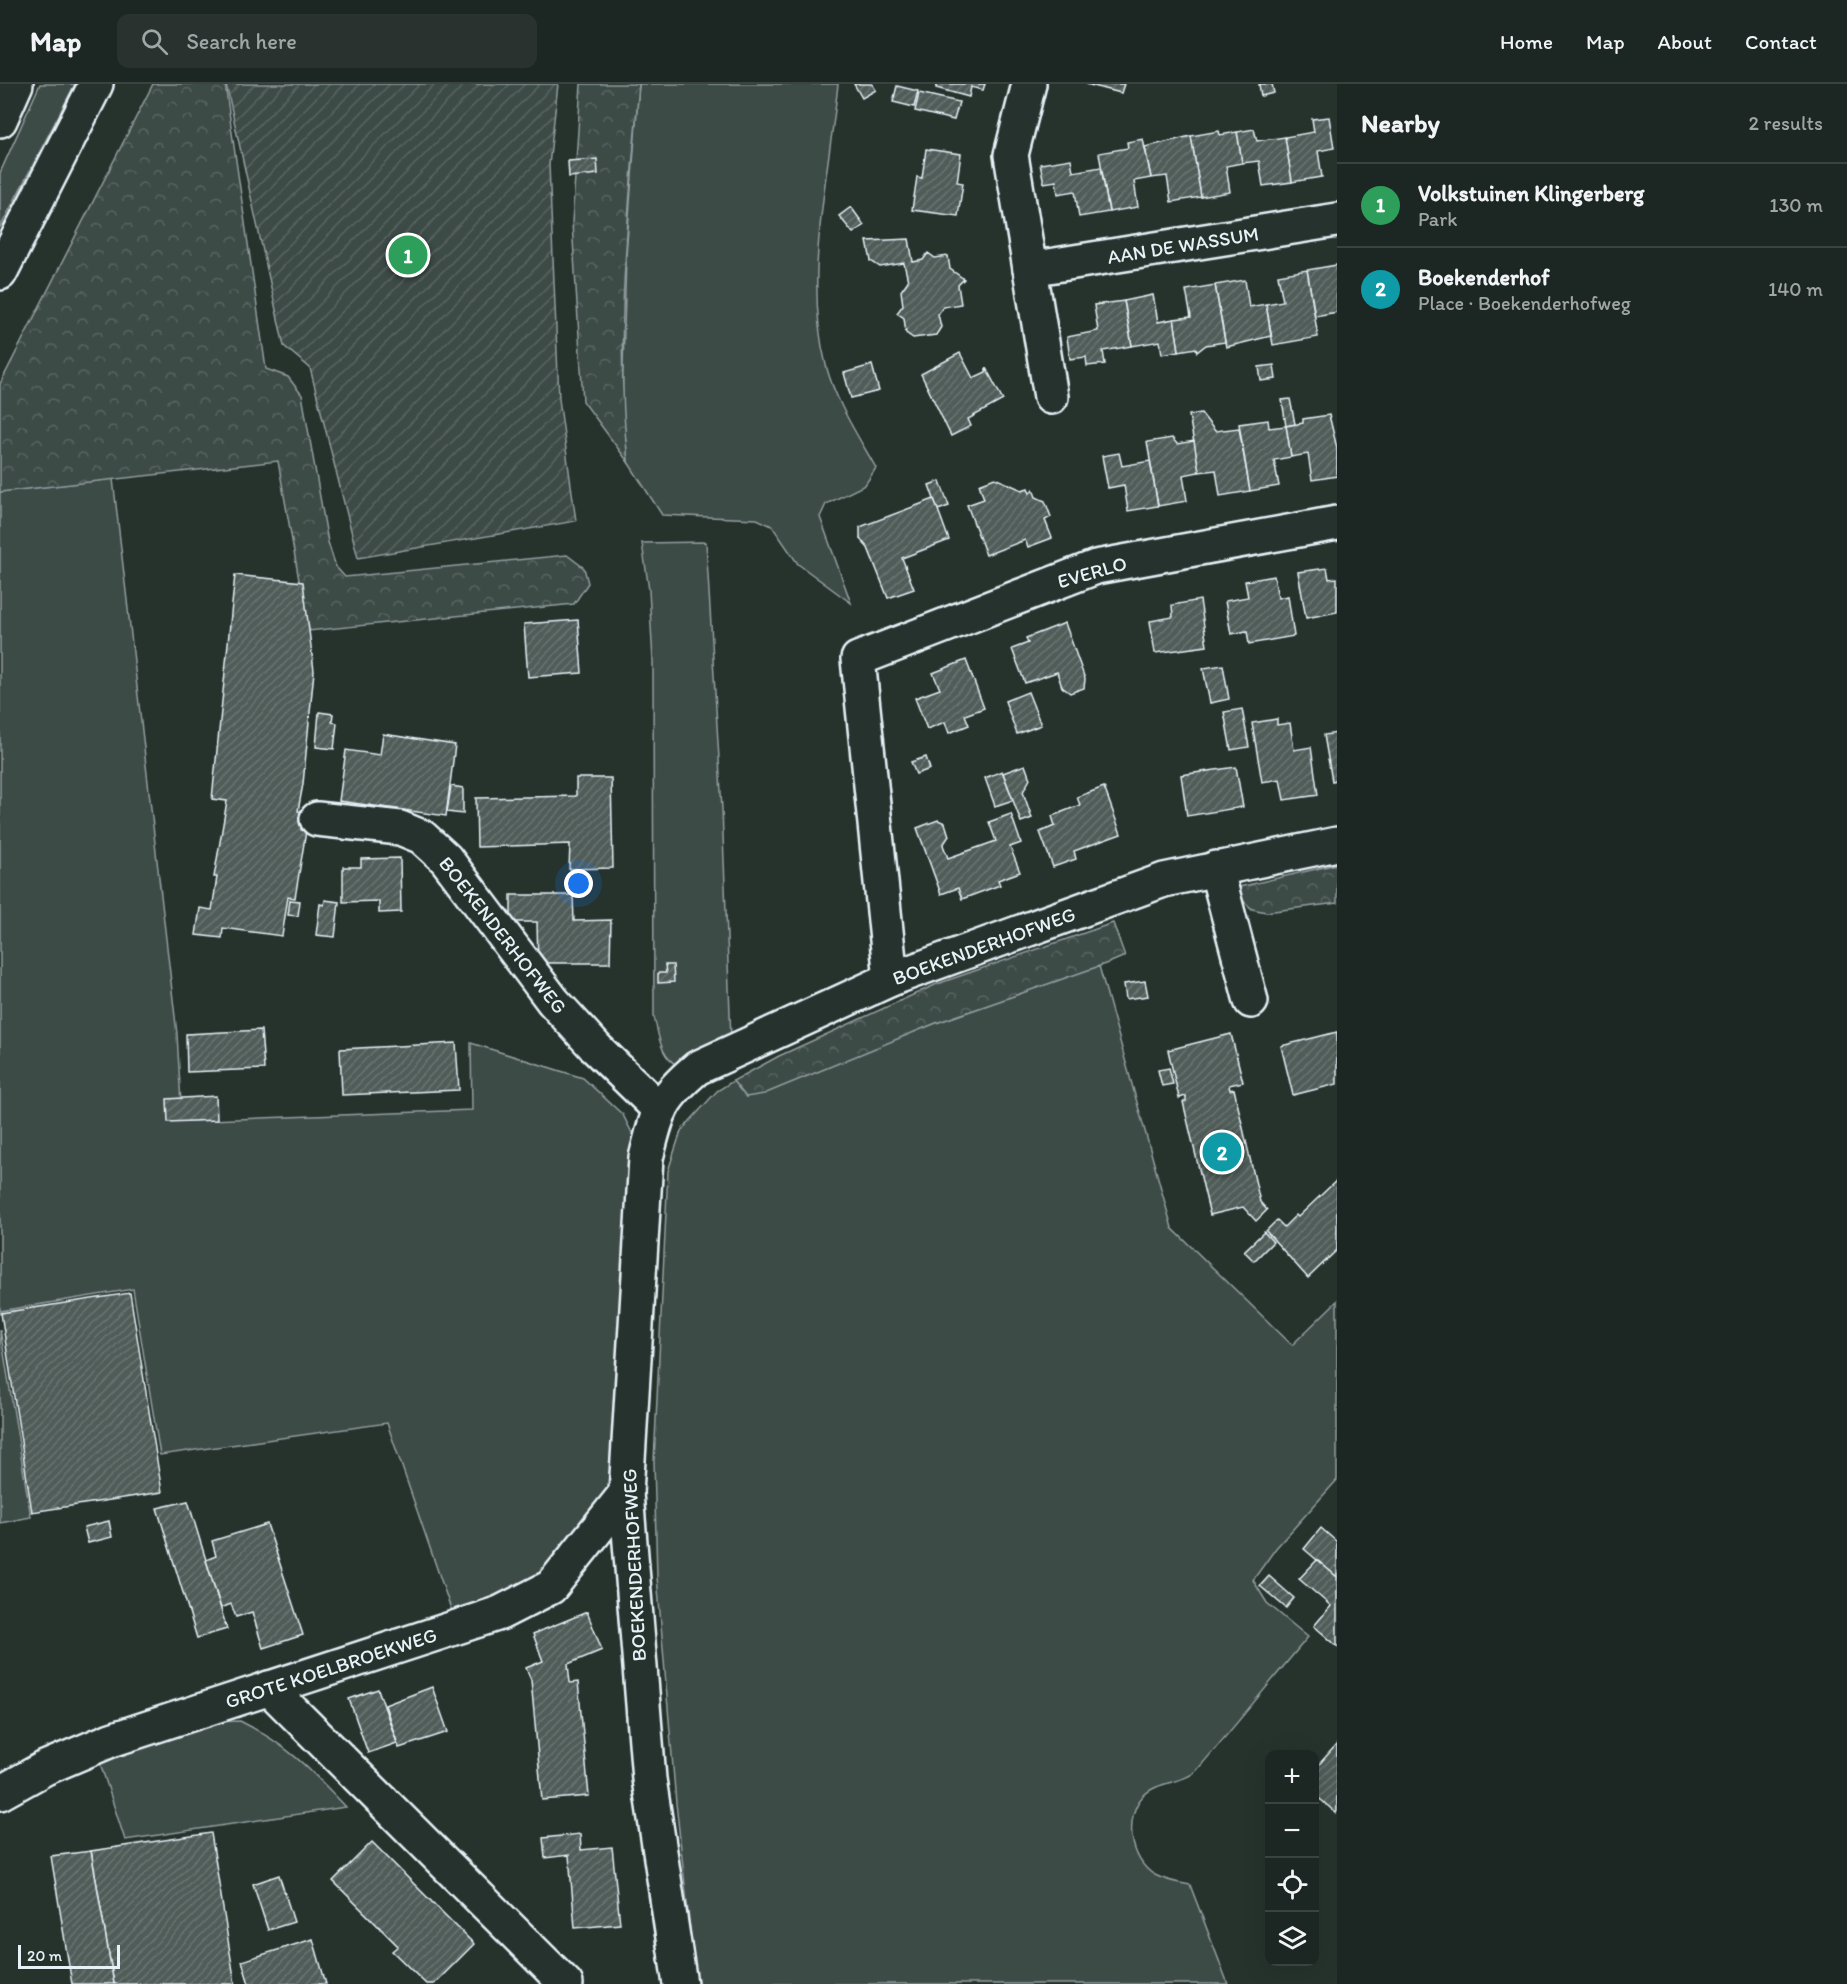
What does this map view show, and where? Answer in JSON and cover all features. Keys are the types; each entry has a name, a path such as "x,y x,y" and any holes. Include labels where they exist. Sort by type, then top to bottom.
{"street":[{"path":"0,120 16,84"},
{"path":"0,273 96,84"},
{"path":"1029,84 1011,155 1051,397"},
{"name":"AAN DE WASSUM","path":"1030,269 1337,220"},
{"name":"EVERLO","path":"891,979 858,658 1096,567 1337,523"},
{"name":"BOEKENDERHOFWEG","path":"317,819 400,828 422,837 446,859 553,1001 597,1049 659,1109"},
{"name":"BOEKENDERHOFWEG","path":"680,1984 649,1779 626,1493 646,1158 659,1109 678,1084 697,1068 891,979 1164,880 1337,844"},
{"path":"1216,868 1251,1001"},
{"name":"GROTE KOELBROEKWEG","path":"0,1793 45,1768 111,1740 500,1612 551,1587 626,1493"},
{"path":"270,1688 566,1984"}],"green space":[{"path":"40,84 75,84 0,228 0,173"},
{"path":"153,84 225,84 266,369 288,377 302,395 328,542 336,567 345,577 567,555 584,568 588,583 574,604 308,631 278,461 0,492 0,384"},
{"path":"226,84 558,84 549,165 559,399 576,521 358,558 310,368 284,346"},
{"path":"581,84 639,84 624,273 622,368 628,462 583,401 572,223"},
{"path":"639,84 838,84 817,261 820,331 826,365 835,392 876,468 865,485 826,504 820,517 851,603 798,564 772,526 757,519 662,515 628,462 622,406 626,256"},
{"path":"113,479 177,1034 182,1121 472,1110 471,1043 583,1078 623,1115 635,1139 619,1471 594,1519 543,1576 487,1603 452,1612 387,1423 160,1455 133,1289 0,1311 0,492"},
{"path":"706,542 722,809 731,1039 679,1066 664,1052 654,1017 653,661 649,590 642,543"},
{"path":"1337,864 1337,903 1266,912 1252,909 1231,889"},
{"path":"1113,923 1125,956 1111,962 936,1023 764,1094 746,1097 733,1081 779,1056 937,984"},
{"path":"1099,966 1172,1228 1292,1345 1337,1301 1337,1480 1276,1548 1253,1580 1267,1603 1308,1637 1197,1770 1186,1777 1150,1790 1137,1804 1133,1814 1132,1838 1140,1860 1155,1875 1190,1885 1228,1984 696,1984 676,1803 657,1577 654,1461 668,1171 681,1131 717,1091 733,1081 746,1097 936,1023"},
{"path":"0,1329 31,1517 0,1523"},
{"path":"240,1721 272,1739 298,1759 346,1807 125,1840 99,1760 213,1722"}],"building":[{"path":"854,84 872,84 876,90 862,98"},
{"path":"937,84 985,84 983,90 971,87 969,97 936,88"},
{"path":"1086,84 1124,84 1121,93"},
{"path":"1259,84 1272,84 1274,93 1261,96"},
{"path":"897,86 918,91 914,107 893,102"},
{"path":"919,93 959,102 954,120 915,111"},
{"path":"1329,117 1334,148 1318,151 1322,177 1292,182 1285,137 1314,132 1312,119"},
{"path":"1254,129 1257,141 1285,137 1292,182 1263,186 1259,161 1242,163 1237,132"},
{"path":"1219,131 1220,135 1237,132 1242,163 1226,166 1230,192 1201,197 1191,136"},
{"path":"1191,136 1201,197 1171,202 1167,176 1151,178 1145,147"},
{"path":"1143,139 1151,178 1134,181 1138,207 1109,212 1099,153 1128,148 1127,142"},
{"path":"926,149 961,154 957,182 963,183 958,216 912,210 917,177 922,178"},
{"path":"597,159 598,174 569,177 568,161"},
{"path":"1071,159 1073,172 1101,167 1109,212 1079,217 1075,191 1058,194 1056,181 1044,183 1040,164"},
{"path":"851,207 864,225 853,233 839,216"},
{"path":"909,239 913,262 923,260 928,253 935,258 948,256 950,269 964,279 958,285 961,304 943,307 938,314 941,327 936,335 913,338 906,333 904,318 897,313 903,305 901,291 908,281 904,263 880,267 871,261 867,241"},
{"path":"1337,265 1337,312 1315,316 1307,270"},
{"path":"1307,270 1318,337 1273,345 1266,304 1283,301 1278,275"},
{"path":"1245,280 1249,307 1266,304 1271,336 1226,347 1215,285"},
{"path":"1215,285 1225,342 1206,345 1197,352 1196,348 1179,351 1174,319 1191,317 1186,290"},
{"path":"1153,295 1158,322 1174,319 1179,351 1162,354 1160,341 1132,346 1124,301"},
{"path":"1124,301 1132,346 1103,351 1105,364 1087,366 1086,357 1070,359 1067,337 1098,331 1094,305"},
{"path":"960,353 973,378 986,372 986,368 1003,400 968,419 971,426 951,436 921,374"},
{"path":"872,365 879,391 851,398 844,373"},
{"path":"1274,365 1276,379 1261,381 1259,367"},
{"path":"1290,399 1295,424 1286,426 1282,400"},
{"path":"1201,413 1215,431 1239,428 1250,491 1220,496 1216,470 1199,472 1189,415"},
{"path":"1329,415 1337,448 1337,476 1312,480 1308,454 1291,457 1286,426 1303,423 1303,419"},
{"path":"1268,420 1269,428 1286,426 1291,457 1274,460 1279,486 1250,491 1239,424"},
{"path":"1172,438 1177,444 1194,441 1199,472 1183,475 1187,501 1158,506 1147,442"},
{"path":"1119,453 1122,466 1150,461 1158,506 1128,511 1124,485 1108,488 1102,456"},
{"path":"995,478 1022,490 1028,488 1030,493 1033,489 1036,497 1045,501 1051,517 1045,520 1052,538 1028,547 1025,540 986,555 967,505 984,499 979,484"},
{"path":"940,481 949,506 938,510 929,485"},
{"path":"934,499 949,540 902,558 914,589 888,598 868,548 860,539 860,527"},
{"path":"1327,568 1329,579 1337,578 1337,612 1306,618 1298,572"},
{"path":"235,575 303,582 314,671 303,784 298,811 304,812 301,830 306,831 295,898 288,897 282,936 223,928 222,938 196,935 200,908 212,910 217,877 214,877 227,801 212,799"},
{"path":"1274,576 1278,598 1288,596 1294,636 1249,644 1247,631 1231,634 1225,601 1248,597 1245,581"},
{"path":"1200,600 1207,646 1155,653 1150,621 1173,617 1172,605"},
{"path":"578,620 582,673 528,677 524,624"},
{"path":"1065,623 1085,679 1084,688 1070,693 1062,687 1057,672 1025,683 1012,649 1028,643 1026,638"},
{"path":"966,660 984,708 965,715 969,725 949,733 945,722 927,729 915,698 940,689 933,673"},
{"path":"1223,665 1229,699 1210,703 1203,668"},
{"path":"1028,692 1041,725 1017,734 1005,701"},
{"path":"1242,709 1249,747 1231,750 1224,712"},
{"path":"319,712 333,714 332,722 337,723 334,749 316,747"},
{"path":"1277,719 1277,725 1290,723 1294,750 1311,747 1318,795 1284,800 1280,779 1262,782 1252,723"},
{"path":"1337,733 1337,780 1332,781 1324,735"},
{"path":"383,734 455,745 446,816 339,801 346,750 380,755"},
{"path":"926,757 930,769 916,774 911,762"},
{"path":"1025,765 1030,779 1023,792 1032,818 1021,822 1003,773"},
{"path":"1236,767 1243,807 1187,816 1181,775"},
{"path":"1002,771 1013,800 995,806 985,778"},
{"path":"576,778 611,778 613,868 569,869 570,844 477,847 476,798 576,796"},
{"path":"451,786 463,788 463,814 447,812"},
{"path":"1104,787 1121,834 1074,851 1076,859 1053,867 1040,832 1055,826 1052,816 1080,805 1077,797"},
{"path":"1011,814 1021,843 1010,847 1020,872 998,880 1000,885 962,899 958,888 941,894 917,828 938,820 945,823 949,836 943,845 948,858 996,841 989,822"},
{"path":"400,858 401,912 379,913 379,901 343,902 343,867 361,867 361,859"},
{"path":"511,895 573,895 574,921 611,920 610,963 538,963 537,922 511,922"},
{"path":"290,900 300,901 298,916 288,915"},
{"path":"325,900 339,902 335,937 316,935 320,904 324,905"},
{"path":"665,965 673,965 674,982 658,983 658,973 666,973"},
{"path":"1145,981 1148,996 1126,999 1124,984"},
{"path":"261,1030 264,1069 187,1072 186,1034"},
{"path":"1337,1032 1337,1084 1293,1095 1281,1046"},
{"path":"1231,1034 1243,1082 1229,1085 1230,1090 1234,1089 1260,1202 1267,1210 1256,1221 1243,1207 1210,1215 1183,1102 1186,1101 1186,1096 1179,1098 1168,1050"},
{"path":"456,1043 459,1090 342,1095 340,1049"},
{"path":"1169,1068 1173,1084 1162,1086 1158,1070"},
{"path":"216,1096 217,1120 168,1122 167,1099"},
{"path":"1337,1180 1337,1250 1308,1278 1266,1231 1277,1220 1284,1227 1296,1215 1298,1217"},
{"path":"1264,1232 1273,1242 1254,1261 1244,1251"},
{"path":"130,1293 162,1492 32,1512 1,1313"},
{"path":"188,1501 227,1629 197,1638 157,1508"},
{"path":"109,1521 112,1537 88,1543 84,1527"},
{"path":"267,1524 303,1635 263,1648 252,1612 236,1617 231,1604 221,1608 206,1560 216,1556 212,1541"},
{"path":"1321,1528 1337,1542 1337,1577 1304,1549"},
{"path":"1317,1560 1337,1577 1337,1646 1314,1626 1331,1606 1299,1579"},
{"path":"1269,1576 1294,1598 1286,1608 1260,1586"},
{"path":"587,1612 602,1650 568,1664 570,1683 578,1682 589,1796 542,1800 531,1680 526,1668 543,1661 533,1634"},
{"path":"432,1687 448,1732 399,1748 385,1705"},
{"path":"378,1689 397,1743 368,1753 349,1699"},
{"path":"1337,1744 1336,1813 1319,1800 1319,1764"},
{"path":"211,1833 235,1984 114,1984 91,1851"},
{"path":"580,1834 581,1850 612,1847 620,1924 575,1928 569,1855 545,1858 543,1838"},
{"path":"372,1842 474,1944 434,1984 426,1984 392,1951 398,1946 333,1881"},
{"path":"91,1851 114,1984 72,1984 51,1856"},
{"path":"279,1875 294,1922 268,1930 253,1884"},
{"path":"313,1939 326,1984 249,1984 242,1961"}],"place":[{"name":"Volkstuinen Klingerberg","path":"408,255"},
{"name":"Boekenderhof","path":"1222,1152"}]}
